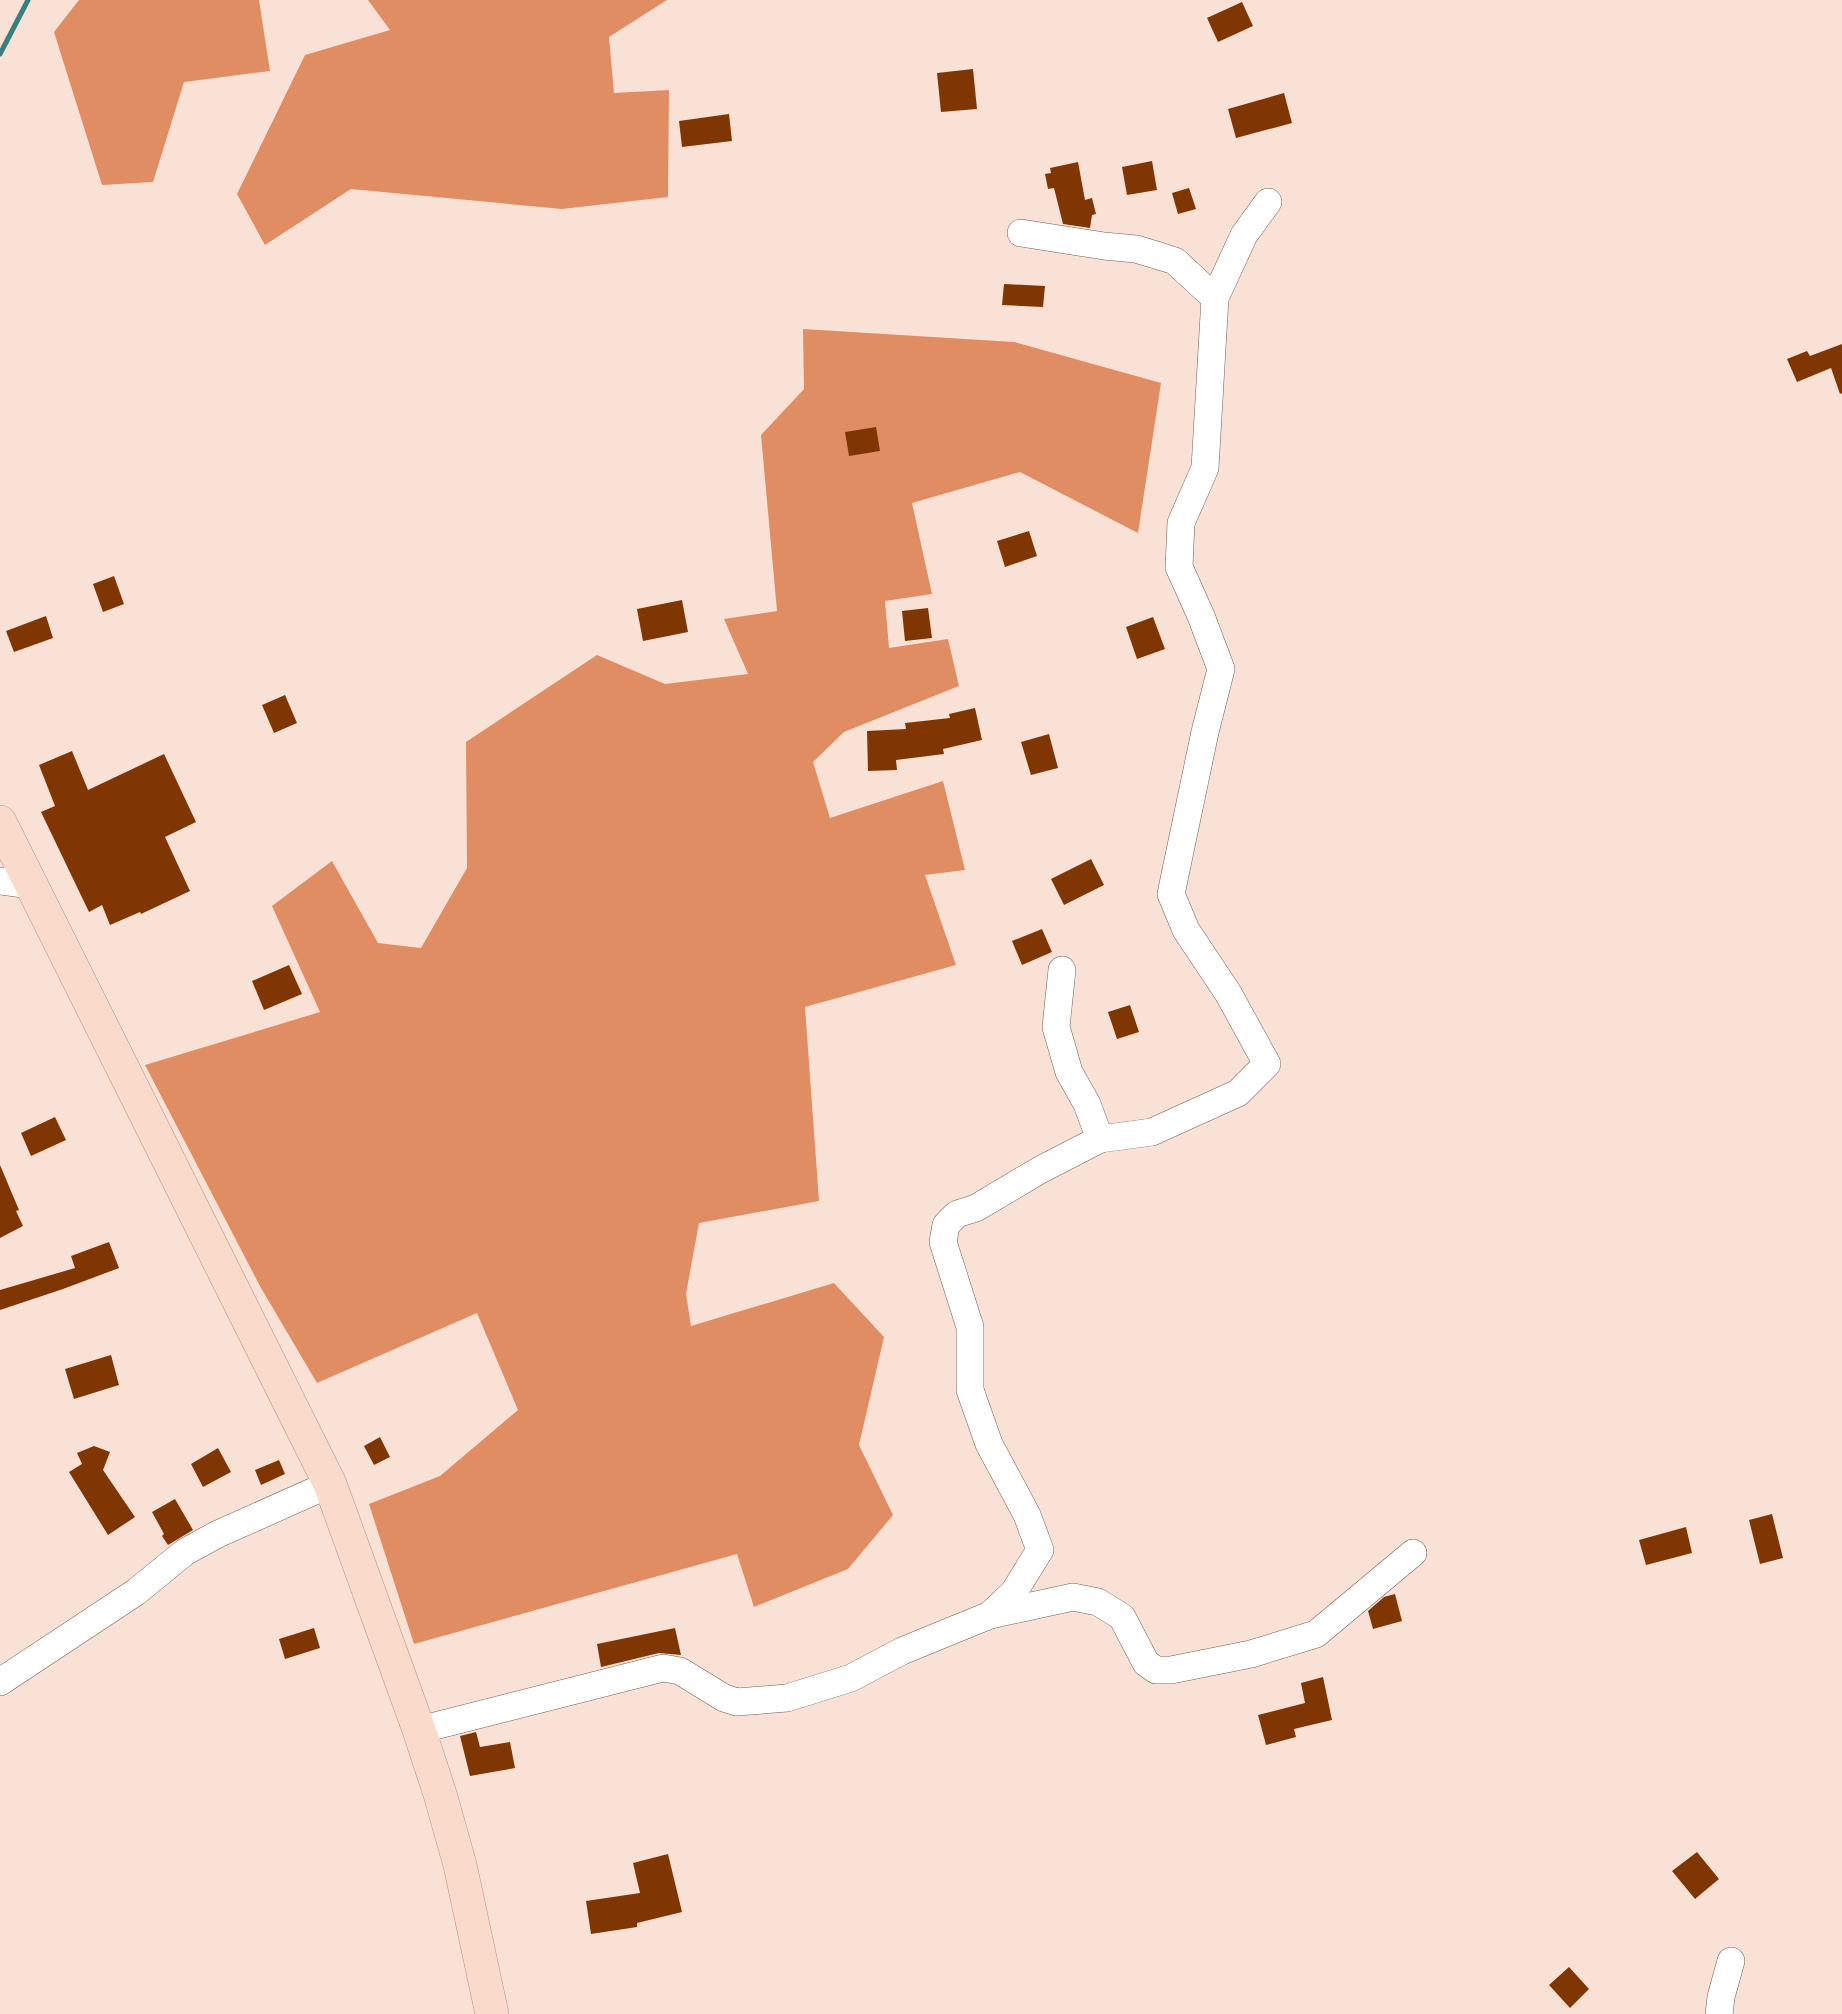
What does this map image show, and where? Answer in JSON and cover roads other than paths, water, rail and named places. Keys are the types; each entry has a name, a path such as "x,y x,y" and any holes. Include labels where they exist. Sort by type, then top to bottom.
{"main road":[{"path":"0,822 16,883 330,1484 419,1730 460,1865 492,2014"}],"street":[{"path":"990,1616 1014,1592 1040,1550 1026,1515 988,1444 970,1390 970,1327 944,1242 946,1225 957,1214 976,1208 1100,1138 1152,1132 1238,1094 1267,1064 1228,993 1186,930 1171,894 1205,732 1221,669 1179,567 1181,523 1205,468 1215,298 1244,235 1268,202"},
{"path":"1021,233 1136,249 1175,261 1215,298"},
{"path":"1062,970 1056,1027 1069,1072 1087,1104 1100,1138"},
{"path":"0,1682 136,1592 185,1552 218,1534 330,1484"},
{"path":"419,1730 663,1668 680,1671 724,1698 737,1702 787,1698 851,1678 902,1651 990,1616 1073,1597 1098,1602 1122,1617 1146,1663 1156,1670 1171,1670 1251,1654 1316,1634 1413,1553"},
{"path":"1719,2014 1721,1997 1731,1961"}],"waterway":[{"path":"0,54 28,0"}]}
